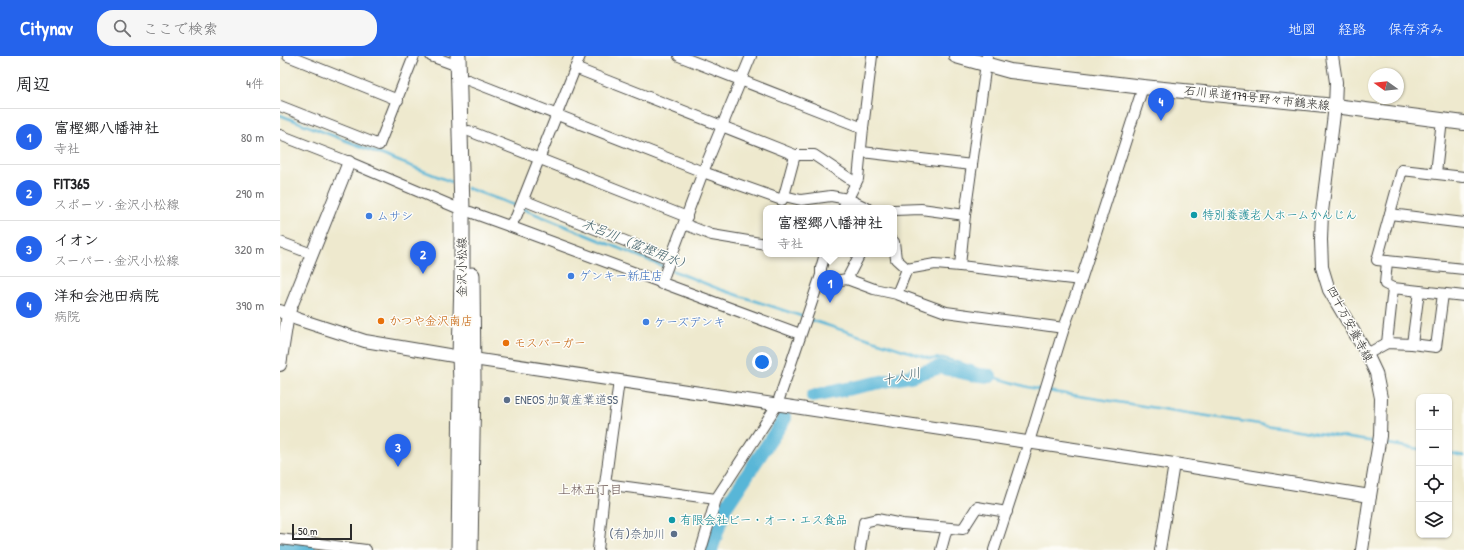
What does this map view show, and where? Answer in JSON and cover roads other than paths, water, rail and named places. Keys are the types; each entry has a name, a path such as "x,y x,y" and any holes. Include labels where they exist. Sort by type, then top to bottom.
{"main road":[{"name":"石川県道179号野々市鶴来線","path":"956,56 986,60 1010,71 1143,87 1335,106 1464,123"},
{"name":"金沢小松線","path":"461,59 468,80 469,131 466,188"},
{"name":"金沢小松線","path":"461,59 466,188 466,358 470,550"},
{"name":"金沢小松線","path":"459,550 461,382 466,358"}],"street":[{"path":"288,56 398,100"},
{"path":"280,106 379,145 398,100 414,56"},
{"path":"431,56 461,59"},
{"path":"509,226 520,207 580,56"},
{"path":"679,56 863,128"},
{"path":"661,284 703,172 751,56"},
{"path":"844,205 858,179 872,56"},
{"name":"四十万安養寺線","path":"1332,56 1336,82 1335,106 1322,212 1322,267 1329,290 1367,354 1376,374 1381,398 1380,436 1362,550"},
{"path":"960,266 965,216 986,60"},
{"path":"575,68 795,155 814,155 856,183"},
{"path":"468,80 703,172 782,201 831,196 848,198 861,205"},
{"path":"994,550 1064,328 1081,280 1143,87"},
{"path":"1436,173 1442,120"},
{"path":"469,131 539,158 685,220 712,235 763,244"},
{"path":"280,136 348,162 466,211 800,334"},
{"path":"862,152 972,165"},
{"path":"782,201 795,155"},
{"path":"280,365 284,313 312,254 348,162"},
{"path":"1464,177 1402,170 1377,260 1464,269"},
{"path":"520,207 668,266"},
{"path":"897,210 921,209 965,216"},
{"path":"1390,214 1464,223"},
{"path":"280,242 312,254"},
{"path":"701,550 716,498 777,405 821,275 820,268 824,257"},
{"path":"847,279 858,257"},
{"path":"896,257 907,269"},
{"path":"1387,261 1385,284 1393,288 1464,296"},
{"path":"907,269 935,264 1081,280"},
{"path":"896,294 907,269"},
{"path":"821,275 835,281 847,279 874,289 896,294 946,312 1064,328"},
{"path":"1387,343 1393,288"},
{"path":"1412,344 1419,291"},
{"path":"1367,354 1387,343 1436,347 1442,294"},
{"path":"284,313 365,341 466,358 1174,464 1370,496"},
{"path":"598,550 605,484 620,381"},
{"path":"1160,550 1174,464"},
{"path":"605,484 716,498"},
{"path":"860,550 864,522 877,519 902,524 963,529 977,507 1007,512"},
{"path":"941,550 947,528"},
{"path":"280,539 366,550"}],"waterway":[{"name":"木呂川（富樫用水）","path":"280,115 457,184"},
{"name":"木呂川（富樫用水）","path":"467,188 517,206"},
{"name":"木呂川（富樫用水）","path":"523,209 665,267"},
{"name":"木呂川（富樫用水）","path":"669,269 719,289 804,317"},
{"name":"木呂川（富樫用水）","path":"808,319 931,359 942,358 974,367 990,376 1042,390"},
{"name":"十人川","path":"813,396 910,376 940,367 970,374 990,376"},
{"path":"1047,391 1375,442"},
{"name":"十人川","path":"711,550 725,508 785,418"},
{"path":"1382,443 1416,449"},
{"path":"1452,454 1464,456"},
{"name":"十人川","path":"280,546 310,550"}],"place":[{"name":"洋和会池田病院","path":"1161,121"},
{"name":"特別養護老人ホームかんじん","path":"1194,215"},
{"name":"ムサシ","path":"369,216"},
{"name":"FIT365","path":"423,274"},
{"name":"ゲンキー新庄店","path":"571,276"},
{"name":"富樫郷八幡神社","path":"830,303"},
{"name":"かつや金沢南店","path":"381,321"},
{"name":"ケーズデンキ","path":"646,322"},
{"name":"モスバーガー","path":"506,343"},
{"name":"ENEOS 加賀産業道SS","path":"507,400"},
{"name":"イオン","path":"398,467"},
{"name":"有限会社ビー・オー・エス食品","path":"672,520"},
{"name":"(有)奈加川","path":"674,534"}],"district":[{"name":"上林五丁目","path":"590,489"}]}
